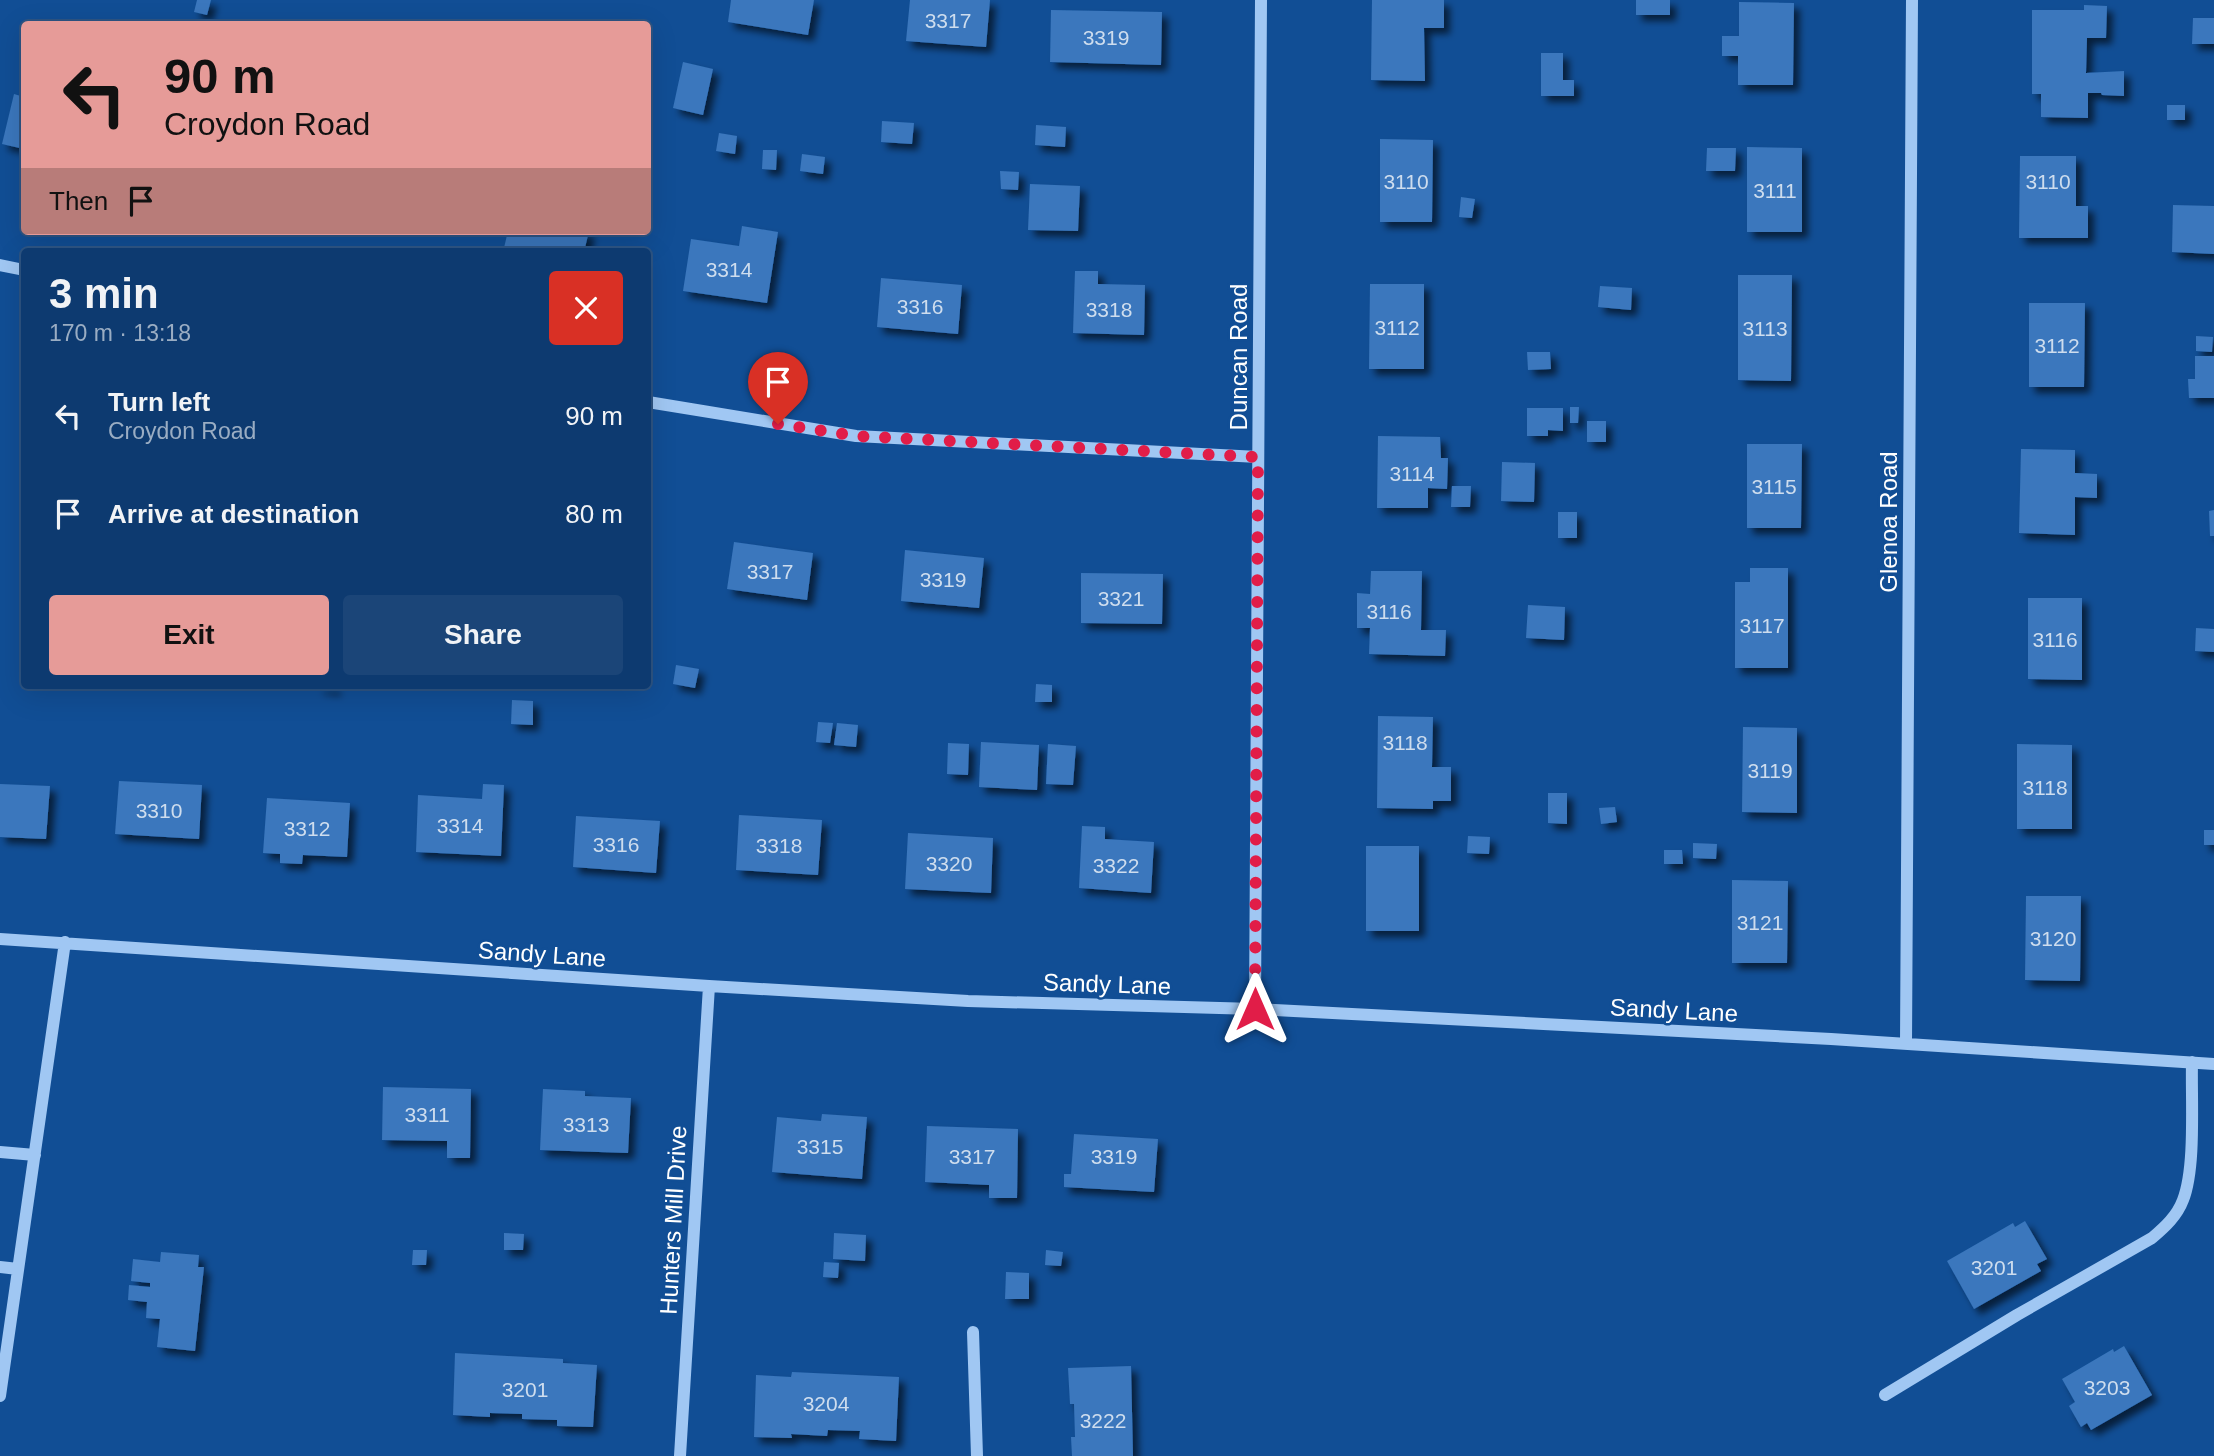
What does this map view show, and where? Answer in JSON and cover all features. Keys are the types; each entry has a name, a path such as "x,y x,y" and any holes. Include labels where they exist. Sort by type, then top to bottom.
{"street":[{"name":"Duncan Road","path":"1255,1009 1261,0"},
{"name":"Glenoa Road","path":"1906,1044 1912,0"},
{"path":"0,265 21,270"},
{"path":"651,402 856,436 1258,457"},
{"name":"Sandy Lane","path":"0,939 968,1001 1255,1009 1906,1044 2214,1064"},
{"path":"0,1396 3,1354 18,1269 65,942"},
{"name":"Hunters Mill Drive","path":"680,1456 709,986"},
{"path":"1885,1395 2152,1238 2171,1222 2183,1199 2190,1171 2192,1062"},
{"path":"0,1152 35,1155"},
{"path":"0,1268 18,1269"},
{"path":"973,1332 977,1456"}],"building":[{"path":"197,0 211,0 207,15 194,12"},
{"path":"731,0 814,0 808,35 728,22"},
{"path":"910,0 990,0 986,47 906,41"},
{"path":"1372,0 1444,0 1444,28 1424,28 1425,81 1371,80"},
{"path":"1636,0 1670,0 1670,15 1636,15"},
{"path":"1739,2 1794,3 1793,85 1738,85 1738,56 1722,56 1722,36 1739,36"},
{"path":"2084,5 2107,6 2106,38 2087,38 2086,73 2124,71 2124,96 2088,93 2088,118 2041,117 2041,94 2032,94 2032,10 2084,10"},
{"path":"1051,10 1162,12 1161,65 1050,62"},
{"path":"2193,18 2214,18 2214,44 2192,44"},
{"path":"1541,53 1563,53 1563,80 1574,80 1574,96 1541,96"},
{"path":"683,62 713,69 703,115 673,108"},
{"path":"14,94 21,96 21,148 2,144"},
{"path":"2167,105 2185,105 2185,120 2167,120"},
{"path":"882,121 914,123 912,144 881,142"},
{"path":"1036,125 1066,127 1065,147 1035,145"},
{"path":"719,133 737,136 735,154 716,151"},
{"path":"1380,139 1433,140 1432,222 1380,222"},
{"path":"1747,147 1802,148 1802,232 1747,232"},
{"path":"1707,148 1736,148 1735,171 1706,171"},
{"path":"763,150 777,150 776,170 762,169"},
{"path":"802,154 825,157 823,174 800,171"},
{"path":"2020,156 2076,156 2076,206 2088,206 2088,238 2019,238"},
{"path":"1000,171 1019,172 1018,190 1001,189"},
{"path":"1030,184 1080,186 1078,231 1028,230"},
{"path":"1461,197 1475,199 1472,218 1459,217"},
{"path":"2173,205 2214,206 2214,254 2172,252"},
{"path":"742,226 778,232 767,303 683,291 691,239 739,246"},
{"path":"507,235 588,235 585,248 504,248"},
{"path":"1075,271 1098,271 1098,284 1145,285 1144,335 1073,333"},
{"path":"1738,275 1792,275 1791,381 1738,380"},
{"path":"881,278 962,285 958,334 877,327"},
{"path":"1370,284 1424,284 1424,369 1369,369"},
{"path":"1600,286 1632,288 1631,310 1598,307"},
{"path":"2029,303 2085,303 2084,387 2029,387"},
{"path":"2196,336 2213,337 2212,352 2196,351"},
{"path":"1527,352 1550,352 1551,369 1528,370"},
{"path":"2195,356 2214,356 2214,398 2189,398 2188,379 2195,379"},
{"path":"1570,407 1579,407 1578,423 1570,423"},
{"path":"1527,408 1563,408 1563,431 1548,430 1548,436 1527,436"},
{"path":"1587,421 1606,421 1606,442 1587,442"},
{"path":"1378,436 1440,437 1441,458 1448,458 1447,489 1428,488 1428,508 1377,508"},
{"path":"1747,444 1802,444 1801,528 1747,528"},
{"path":"2021,449 2075,450 2075,473 2097,474 2097,498 2075,497 2075,535 2019,533"},
{"path":"1502,462 1535,463 1534,502 1501,501"},
{"path":"1452,486 1471,486 1470,507 1451,507"},
{"path":"2214,510 2214,536 2210,536 2209,511"},
{"path":"1558,512 1577,512 1577,538 1558,538"},
{"path":"734,542 813,553 807,600 727,589"},
{"path":"905,550 984,558 979,608 901,601"},
{"path":"1750,568 1788,568 1788,668 1735,668 1735,582 1750,582"},
{"path":"1371,571 1422,571 1421,630 1446,630 1445,656 1369,654 1370,628 1357,628 1357,593 1370,594"},
{"path":"1081,573 1163,574 1162,624 1081,623"},
{"path":"2028,598 2082,598 2082,680 2028,679"},
{"path":"1528,605 1565,607 1564,640 1526,638"},
{"path":"2196,628 2214,629 2214,652 2195,651"},
{"path":"676,665 699,669 695,688 673,684"},
{"path":"1036,684 1052,685 1052,702 1035,702"},
{"path":"512,700 533,701 533,725 511,724"},
{"path":"1378,716 1433,717 1432,767 1451,767 1451,801 1433,801 1433,809 1377,808"},
{"path":"818,722 833,723 830,743 816,742"},
{"path":"837,723 858,725 856,747 834,745"},
{"path":"1743,727 1797,728 1797,813 1742,812"},
{"path":"981,742 1039,745 1037,790 979,787"},
{"path":"948,743 969,744 968,775 947,774"},
{"path":"1048,744 1076,746 1073,785 1046,784"},
{"path":"2017,744 2072,745 2072,829 2017,829"},
{"path":"119,781 202,785 199,839 115,834"},
{"path":"0,784 50,786 46,839 0,837"},
{"path":"483,784 504,785 501,856 416,852 418,795 482,799"},
{"path":"1548,793 1567,793 1567,824 1548,823"},
{"path":"267,798 350,803 347,857 303,855 302,864 280,863 280,854 263,853"},
{"path":"1615,807 1617,822 1601,824 1599,808"},
{"path":"739,815 822,820 818,875 736,870"},
{"path":"576,816 660,821 656,873 573,867"},
{"path":"1082,826 1105,827 1105,839 1154,842 1151,893 1079,888"},
{"path":"2204,830 2214,830 2214,845 2204,845"},
{"path":"908,833 993,838 991,893 905,889"},
{"path":"1468,836 1490,837 1489,854 1467,853"},
{"path":"1693,843 1717,844 1716,859 1693,858"},
{"path":"1366,846 1419,846 1419,931 1366,931"},
{"path":"1664,850 1682,850 1683,864 1664,864"},
{"path":"1732,880 1788,881 1787,963 1732,963"},
{"path":"2026,896 2081,896 2080,981 2025,980"},
{"path":"383,1087 471,1089 470,1158 447,1158 447,1141 382,1140"},
{"path":"543,1089 585,1091 585,1096 631,1098 628,1153 540,1150"},
{"path":"822,1114 867,1117 862,1179 772,1172 777,1117 821,1121"},
{"path":"927,1126 1018,1129 1017,1198 989,1198 989,1185 925,1182"},
{"path":"1074,1134 1158,1139 1154,1192 1064,1187 1064,1174 1071,1174"},
{"path":"2025,1221 2047,1259 2037,1264 2041,1271 1974,1309 1947,1261 2013,1223 2015,1227"},
{"path":"504,1233 524,1234 523,1250 504,1250"},
{"path":"834,1233 866,1235 865,1261 833,1259"},
{"path":"413,1250 427,1250 426,1265 412,1265"},
{"path":"1046,1250 1063,1252 1061,1266 1045,1265"},
{"path":"161,1252 199,1255 198,1267 204,1267 195,1351 157,1347 160,1319 146,1318 147,1302 128,1300 129,1285 150,1287 150,1283 131,1281 133,1259 160,1262"},
{"path":"824,1262 839,1263 838,1278 823,1277"},
{"path":"1006,1272 1029,1273 1029,1299 1005,1299"},
{"path":"2124,1346 2152,1395 2091,1430 2087,1423 2081,1427 2069,1406 2075,1402 2062,1379 2113,1349 2114,1352"},
{"path":"455,1353 563,1359 563,1363 597,1365 593,1427 557,1426 557,1420 522,1419 522,1414 490,1413 490,1417 453,1415"},
{"path":"1131,1366 1133,1456 1072,1456 1071,1437 1075,1437 1074,1404 1070,1404 1068,1368"},
{"path":"792,1372 899,1377 896,1441 859,1439 860,1431 828,1430 827,1436 791,1434 792,1438 754,1437 756,1375 791,1377"}],"route":[{"path":"778,424 856,436 1258,457 1255,1009"}]}
